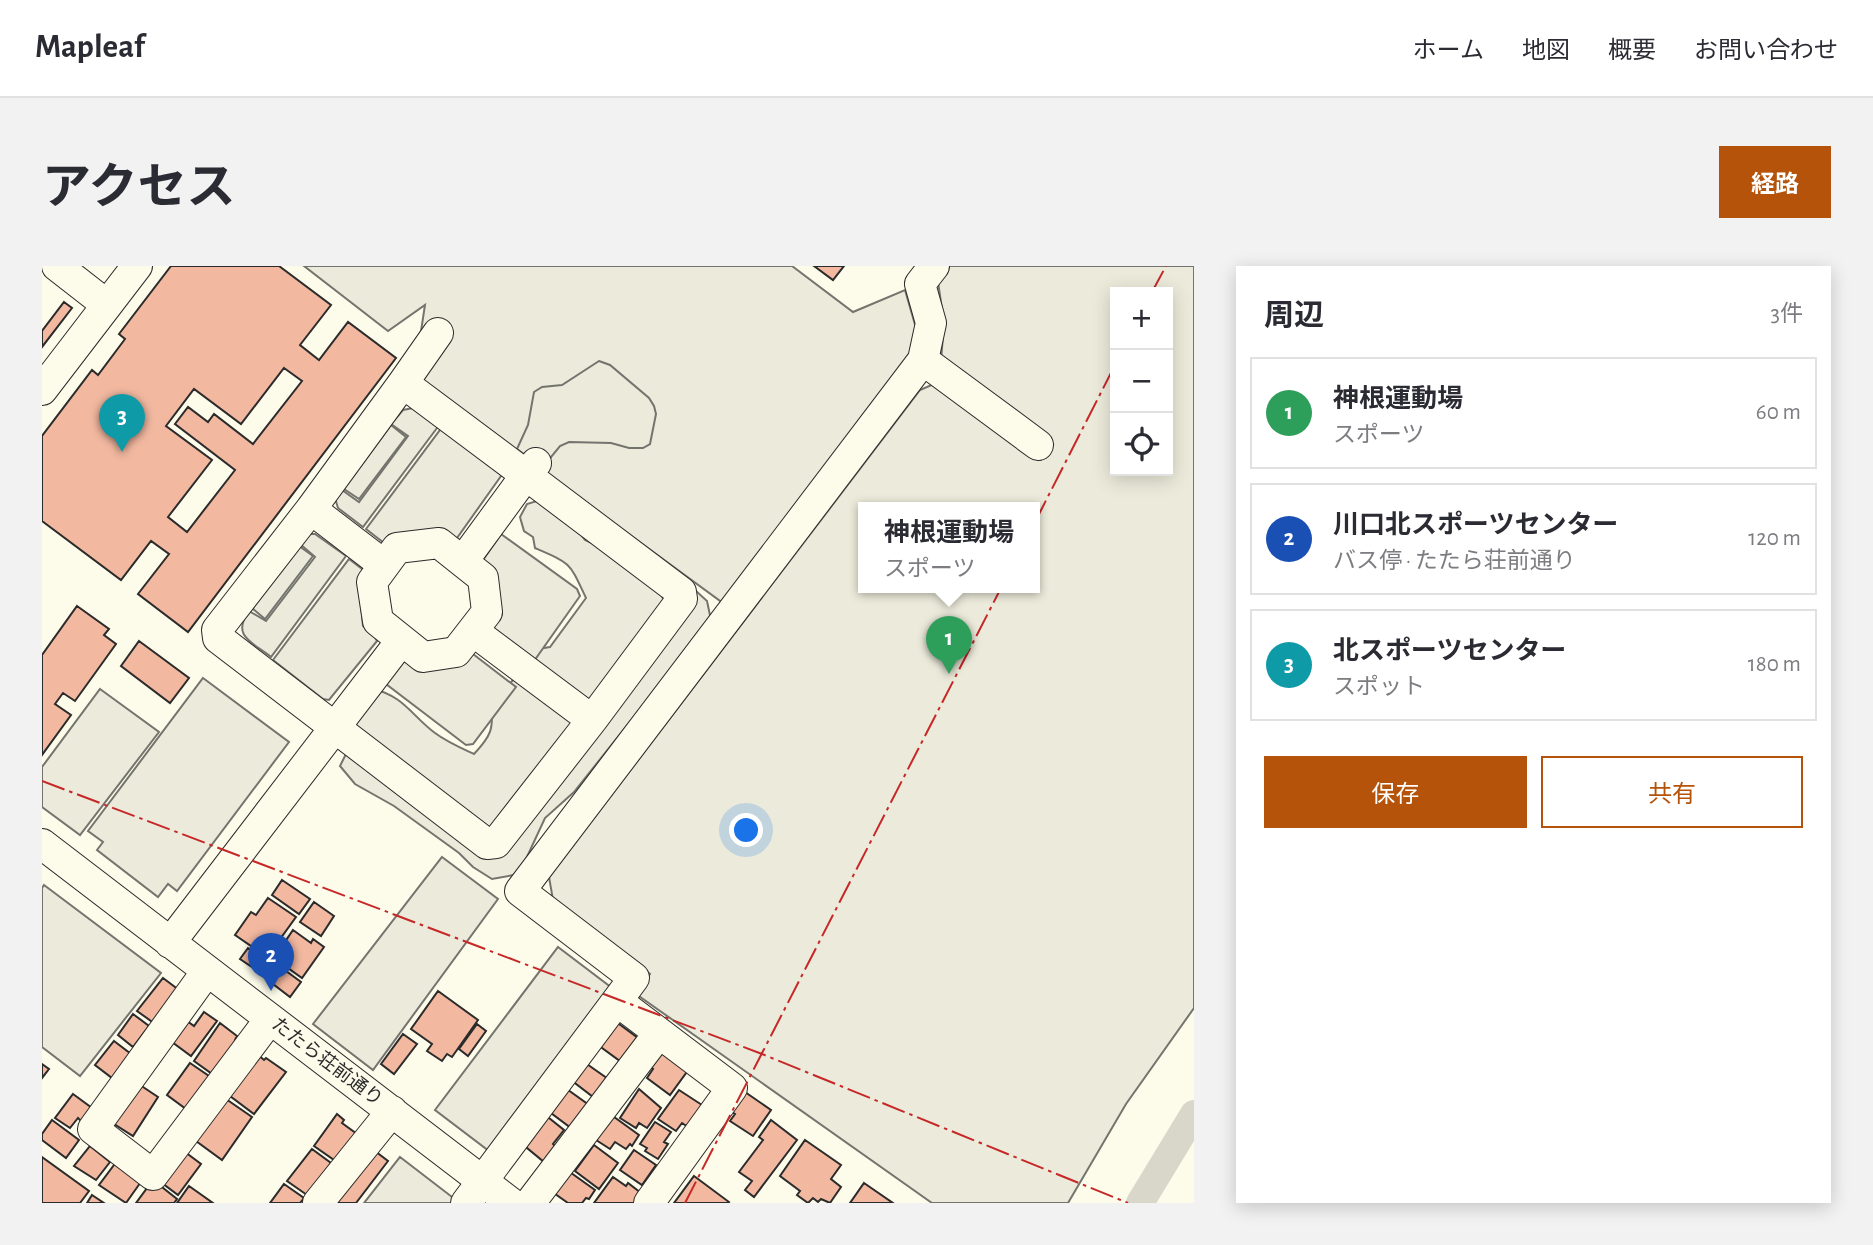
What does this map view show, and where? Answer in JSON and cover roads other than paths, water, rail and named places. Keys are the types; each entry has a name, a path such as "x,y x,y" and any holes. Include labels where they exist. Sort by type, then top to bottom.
{"street":[{"path":"57,266 107,305"},
{"path":"42,390 137,266"},
{"path":"475,1192 634,978 520,891 923,360 931,323 920,284 934,266"},
{"path":"402,383 531,469 681,592 682,599 496,843 487,844 333,727 218,638 217,630 312,509 402,383 438,333"},
{"path":"923,360 1038,445"},
{"path":"463,561 531,469"},
{"path":"312,509 384,565"},
{"path":"439,543 483,578 487,612 456,652 424,657 378,621 372,582 384,565 397,548 439,543"},
{"path":"473,631 592,720"},
{"path":"170,943 401,641"},
{"name":"たたら荘前通り","path":"42,844 391,1111 475,1192 511,1203"},
{"path":"207,971 93,1129 153,1175 270,1018"},
{"path":"617,1001 732,1087 649,1203"},
{"path":"530,1203 659,1033"},
{"path":"318,1203 391,1111"}],"waterway":[{"path":"1140,1203 1194,1114"}],"place":[{"name":"北スポーツセンター","path":"122,452"},
{"name":"神根運動場","path":"949,674"},
{"name":"川口北スポーツセンター","path":"271,991"}]}
